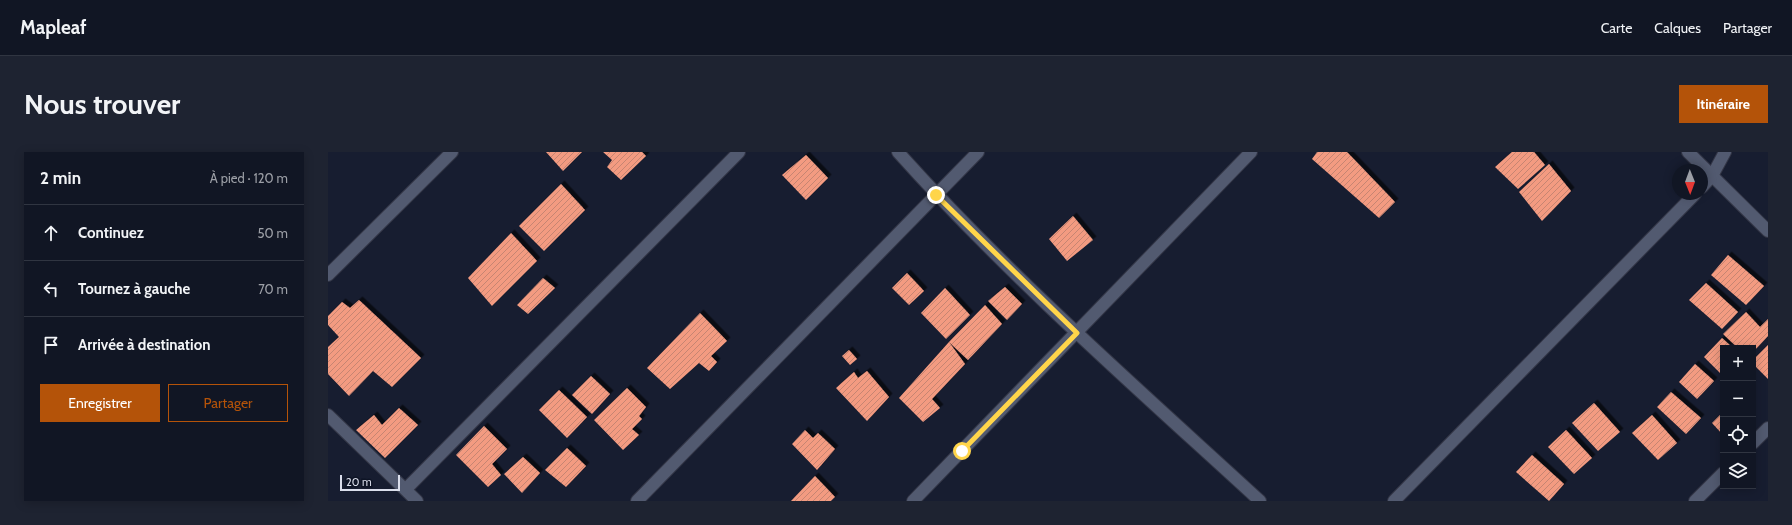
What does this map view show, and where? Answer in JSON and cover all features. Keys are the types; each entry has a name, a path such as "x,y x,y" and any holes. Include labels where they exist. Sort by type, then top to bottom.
{"street":[{"path":"328,275 452,152"},
{"path":"406,489 739,152"},
{"path":"898,152 936,195 1077,333 1260,501"},
{"path":"637,501 978,152"},
{"path":"913,501 1251,152"},
{"path":"1688,152 1768,231"},
{"path":"1708,180 1725,152"},
{"path":"1394,501 1689,200"},
{"path":"328,415 418,501"},
{"path":"1756,440 1768,428"},
{"path":"1695,501 1720,476"}],"building":[{"path":"546,152 582,152 563,171"},
{"path":"603,152 642,152 646,156 621,180 607,167 612,160"},
{"path":"1317,152 1347,152 1395,202 1379,218 1312,159"},
{"path":"1512,152 1534,152 1545,165 1518,189 1495,167"},
{"path":"806,155 828,178 806,200 782,175"},
{"path":"1549,164 1571,191 1542,221 1519,192"},
{"path":"561,184 585,210 544,251 519,226"},
{"path":"1073,216 1093,240 1067,261 1049,239"},
{"path":"511,233 537,261 492,306 468,278"},
{"path":"1728,255 1764,286 1746,305 1711,275"},
{"path":"907,273 924,291 909,305 892,288"},
{"path":"543,278 555,288 528,314 517,305"},
{"path":"1706,283 1738,312 1722,329 1689,300"},
{"path":"1005,287 1022,304 1007,320 988,301"},
{"path":"945,288 970,315 946,339 921,313"},
{"path":"359,300 421,358 392,387 373,371 349,396 328,374 328,347 339,337 328,325 328,316 342,302 350,308"},
{"path":"985,305 1002,324 968,360 949,342"},
{"path":"1746,312 1760,327 1768,319 1768,336 1756,349 1756,345 1735,345 1723,334"},
{"path":"700,313 727,341 711,356 717,362 709,371 699,363 670,389 647,368"},
{"path":"1722,338 1730,345 1720,345 1720,373 1704,357"},
{"path":"949,342 965,364 932,399 940,408 923,422 899,398"},
{"path":"1768,345 1768,379 1756,367 1756,357"},
{"path":"849,350 857,359 850,365 842,356"},
{"path":"1695,364 1714,381 1697,399 1679,382"},
{"path":"867,371 889,397 867,421 836,388 854,372 858,378"},
{"path":"591,376 610,394 592,414 572,395"},
{"path":"627,388 646,407 639,416 642,419 632,429 639,435 623,450 594,420"},
{"path":"559,390 587,417 567,438 539,410"},
{"path":"1671,392 1701,418 1686,434 1657,407"},
{"path":"1594,403 1620,432 1598,451 1572,423"},
{"path":"399,408 418,425 385,458 356,430 374,415 382,425"},
{"path":"1652,415 1677,443 1658,460 1632,433"},
{"path":"1720,415 1720,432 1712,423"},
{"path":"484,426 507,449 492,464 501,475 488,487 456,455"},
{"path":"805,430 813,438 818,433 835,449 817,470 792,444"},
{"path":"1566,430 1592,458 1574,474 1548,447"},
{"path":"567,448 586,466 566,487 545,470"},
{"path":"1532,455 1564,484 1549,501 1516,472"},
{"path":"523,457 540,473 522,493 504,474"},
{"path":"815,476 835,497 831,501 791,501"}],"route":[{"path":"936,195 1077,333 962,451"}]}
